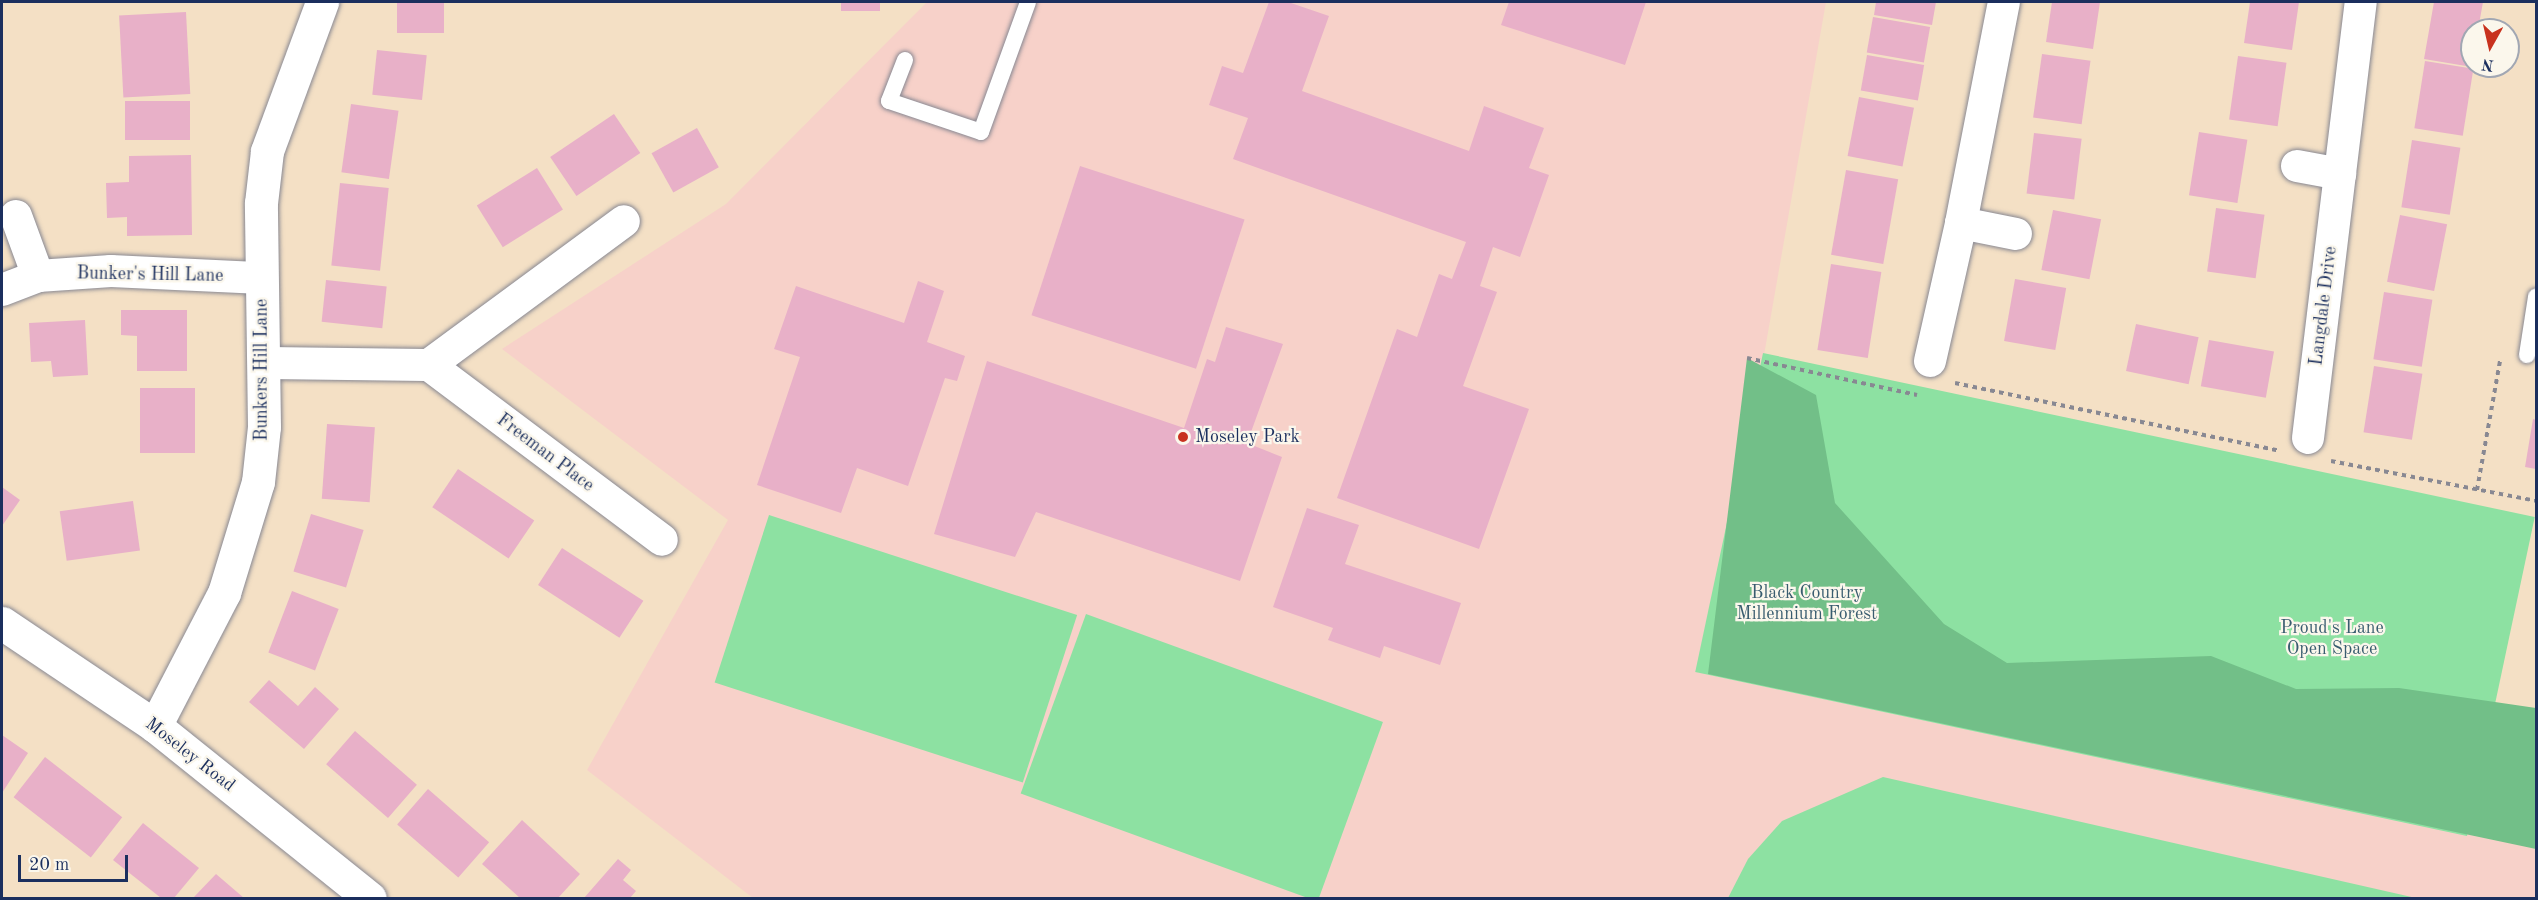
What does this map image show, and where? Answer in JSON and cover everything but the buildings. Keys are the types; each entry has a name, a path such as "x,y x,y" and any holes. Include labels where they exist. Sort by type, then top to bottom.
{"street":[{"name":"Bunkers Hill Lane","path":"155,726 224,593 258,483 264,427 265,363 261,202 267,151 322,2"},
{"path":"1935,377 1961,223 2004,2"},
{"name":"Langdale Drive","path":"2306,450 2361,2"},
{"path":"2297,166 2340,174"},
{"path":"16,216 38,276"},
{"path":"265,363 429,365 624,221"},
{"path":"1961,223 2016,234"},
{"name":"Bunker's Hill Lane","path":"2,290 38,276 111,271 262,278"},
{"name":"Freeman Place","path":"429,365 662,540"},
{"name":"Moseley Road","path":"2,623 155,726 370,898"}],"lane":[{"path":"905,60 890,101 981,132 1028,2"},
{"path":"2527,356 2536,297"}],"path":[{"path":"2477,490 2502,352 2527,356"},
{"path":"1747,358 1919,395 1935,377 2306,450 2477,490 2536,501"}],"shaded area":[{"name":"Moseley Park","path":"927,2 1826,2 1708,674 2536,849 2536,898 753,898 587,770 728,520 502,349 726,204"}],"green space":[{"name":"Proud's Lane Open Space","path":"1763,353 2535,517 2467,836 1695,672"},
{"name":"Black Country Millennium Forest","path":"1747,358 1816,395 1835,503 1944,624 2007,663 2211,656 2296,689 2399,688 2536,708 2536,849 1708,674"},
{"path":"769,515 1077,615 1023,783 715,682"},
{"path":"1086,614 1383,722 1319,898 1308,898 1021,793"},
{"path":"1883,777 2416,898 1728,898 1748,859 1782,821"}],"place":[{"name":"Moseley Park","path":"1183,437"}]}
